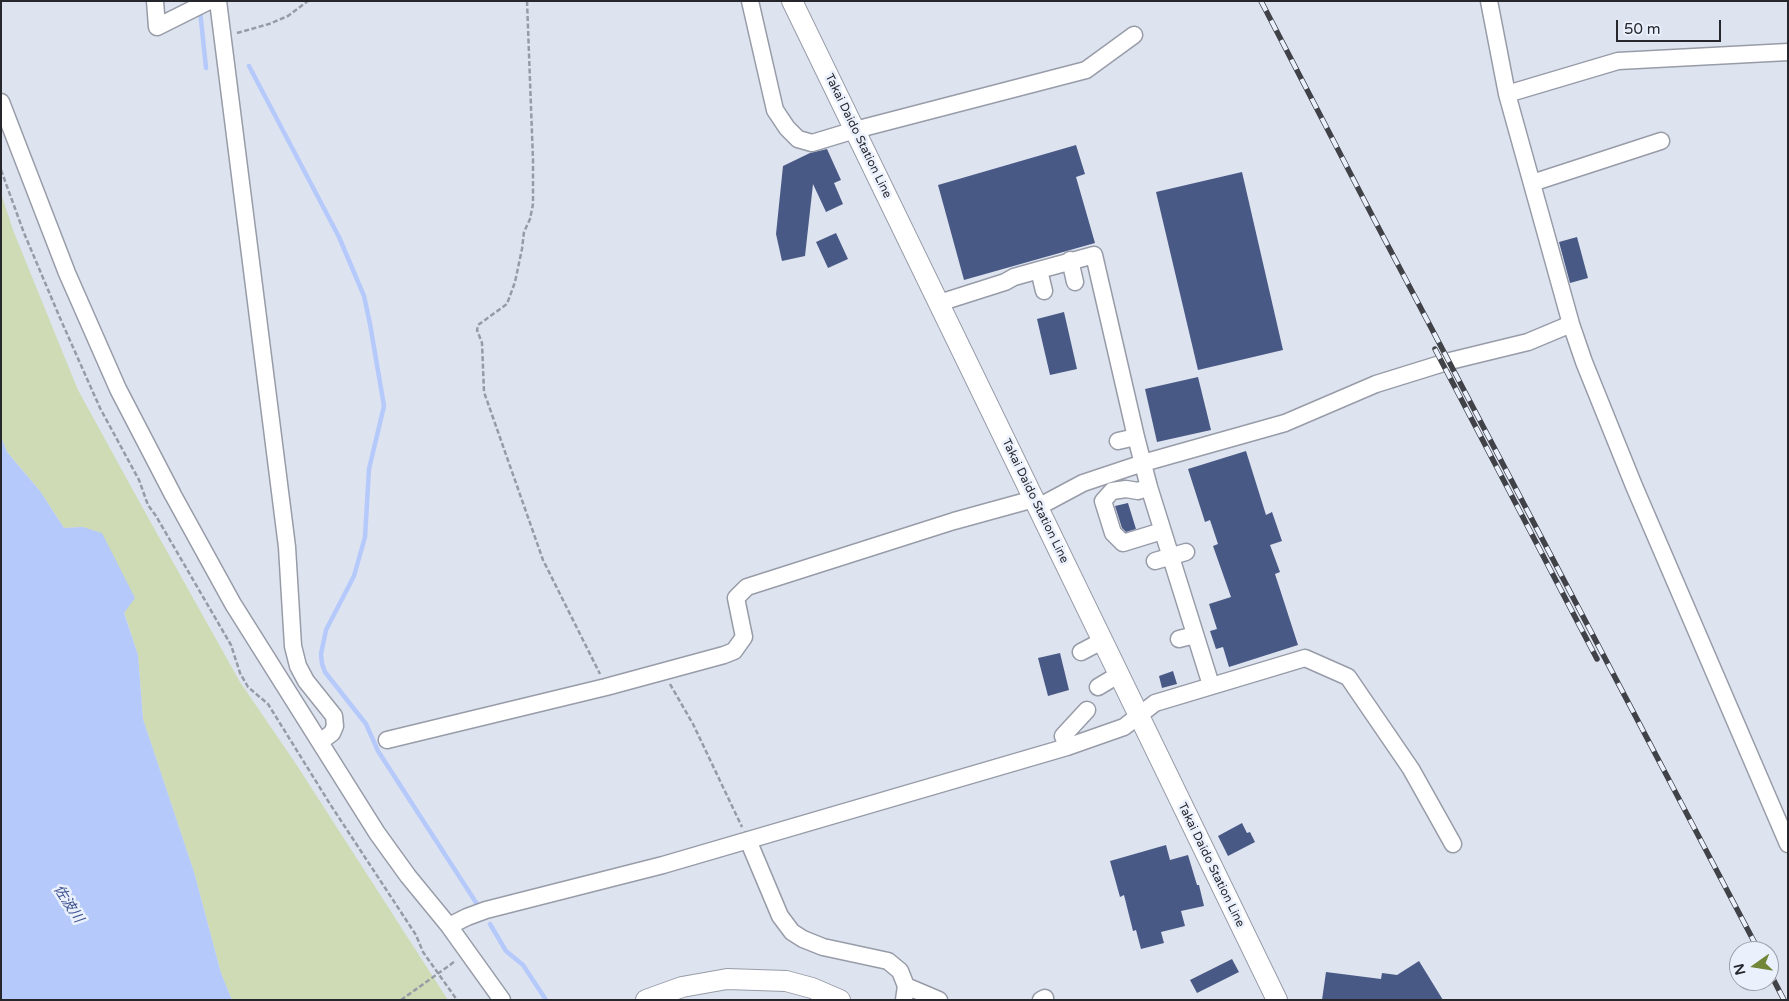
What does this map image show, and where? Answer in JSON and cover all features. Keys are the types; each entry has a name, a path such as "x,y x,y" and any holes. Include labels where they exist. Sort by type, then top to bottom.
{"main road":[{"name":"Takai Daido Station Line","path":"792,1 1277,1000"},
{"path":"646,1000 682,987 735,979 786,981 812,988 840,1000"}],"street":[{"path":"155,1 157,27 207,3 222,36 287,547 293,646 298,666 306,681 334,716 336,726 332,733 320,742"},
{"path":"750,1 775,110 787,128 798,139 812,143 1086,70 1134,35"},
{"path":"1490,1 1507,94 1571,324 1584,362 1634,486 1788,844"},
{"path":"1507,94 1618,61 1788,52"},
{"path":"1,102 67,273 118,389 173,496 232,604 377,833 408,876 449,926 502,1000"},
{"path":"1532,183 1661,141"},
{"path":"939,303 1005,282 1014,277 1070,260 1094,255 1149,487 1162,531 1179,554 1187,637 1211,685"},
{"path":"1070,260 1076,282"},
{"path":"1039,270 1044,291"},
{"path":"387,740 606,687 724,655 734,651 744,637 736,598 747,587 954,521 1036,503 1084,483 1143,463 1286,423 1376,384 1450,361 1528,342 1571,324"},
{"path":"1118,441 1136,437"},
{"path":"1149,487 1138,491 1126,489 1112,491 1103,501 1113,533 1123,543 1162,531"},
{"path":"1155,561 1179,554"},
{"path":"1081,652 1102,641"},
{"path":"449,926 486,910 663,865 1067,747 1124,727 1155,703 1305,658 1348,677 1411,769 1453,844"},
{"path":"1098,687 1118,675"},
{"path":"1067,747 1063,736 1087,710"},
{"path":"748,840 780,916 792,932 803,939 823,946 888,961 900,971 905,993 939,1000"}],"path":[{"path":"222,36 270,24 288,16 308,1"},
{"path":"527,1 533,160 532,204 530,219 524,232 515,282 507,304 478,324 477,330 482,343 484,392 543,560 606,687"},
{"path":"663,672 693,724 748,840"},
{"path":"400,1000 459,959"}],"green space":[{"path":"1,193 13,230 78,390 145,512 240,682 296,764 448,1000 232,1000 221,973 194,872 143,719 138,655 124,612 83,527 64,528 40,491 7,452 1,437"}],"water":[{"name":"佐波川","path":"1,437 7,452 40,491 64,528 83,527 102,533 135,598 124,613 138,655 143,719 194,872 221,973 232,1000 1,1000"}],"building":[{"path":"1076,145 1085,174 1076,177 1095,243 964,280 938,185"},
{"path":"827,149 841,180 834,183 843,204 826,212 813,184 805,256 782,261 776,234 783,166 810,153"},
{"path":"1242,172 1283,350 1198,370 1156,192"},
{"path":"836,233 848,259 828,268 816,242"},
{"path":"1577,237 1588,278 1570,283 1559,242"},
{"path":"1064,312 1077,369 1050,375 1037,319"},
{"path":"1198,377 1211,430 1157,442 1145,389"},
{"path":"1246,451 1266,515 1272,512 1282,541 1270,545 1280,572 1275,574 1298,645 1229,667 1223,647 1216,649 1210,631 1217,629 1209,604 1231,597 1213,546 1218,544 1210,520 1205,522 1188,469"},
{"path":"1128,503 1136,529 1126,532 1122,528 1115,506"},
{"path":"1060,653 1069,690 1048,696 1038,658"},
{"path":"1173,671 1177,684 1162,688 1159,676"},
{"path":"1242,823 1247,833 1250,832 1255,842 1228,856 1218,836"},
{"path":"1166,845 1170,860 1188,855 1197,885 1199,885 1204,906 1181,911 1185,926 1161,932 1164,943 1141,949 1136,930 1133,931 1124,895 1120,897 1110,861"},
{"path":"1232,959 1239,972 1197,993 1190,980"},
{"path":"1419,961 1443,1000 1322,1000 1326,972 1381,979 1382,973 1397,975"}],"waterway":[{"path":"200,10 206,68"},
{"path":"249,66 339,237 364,296 384,406 369,469 365,537 354,576 326,630 321,654 322,664 325,672 366,724 378,751 477,904"},
{"path":"490,924 506,951 523,965 546,1000"}],"railway":[{"path":"1261,1 1754,941"},
{"path":"1435,349 1597,659"},
{"path":"1779,990 1784,1000"}]}
